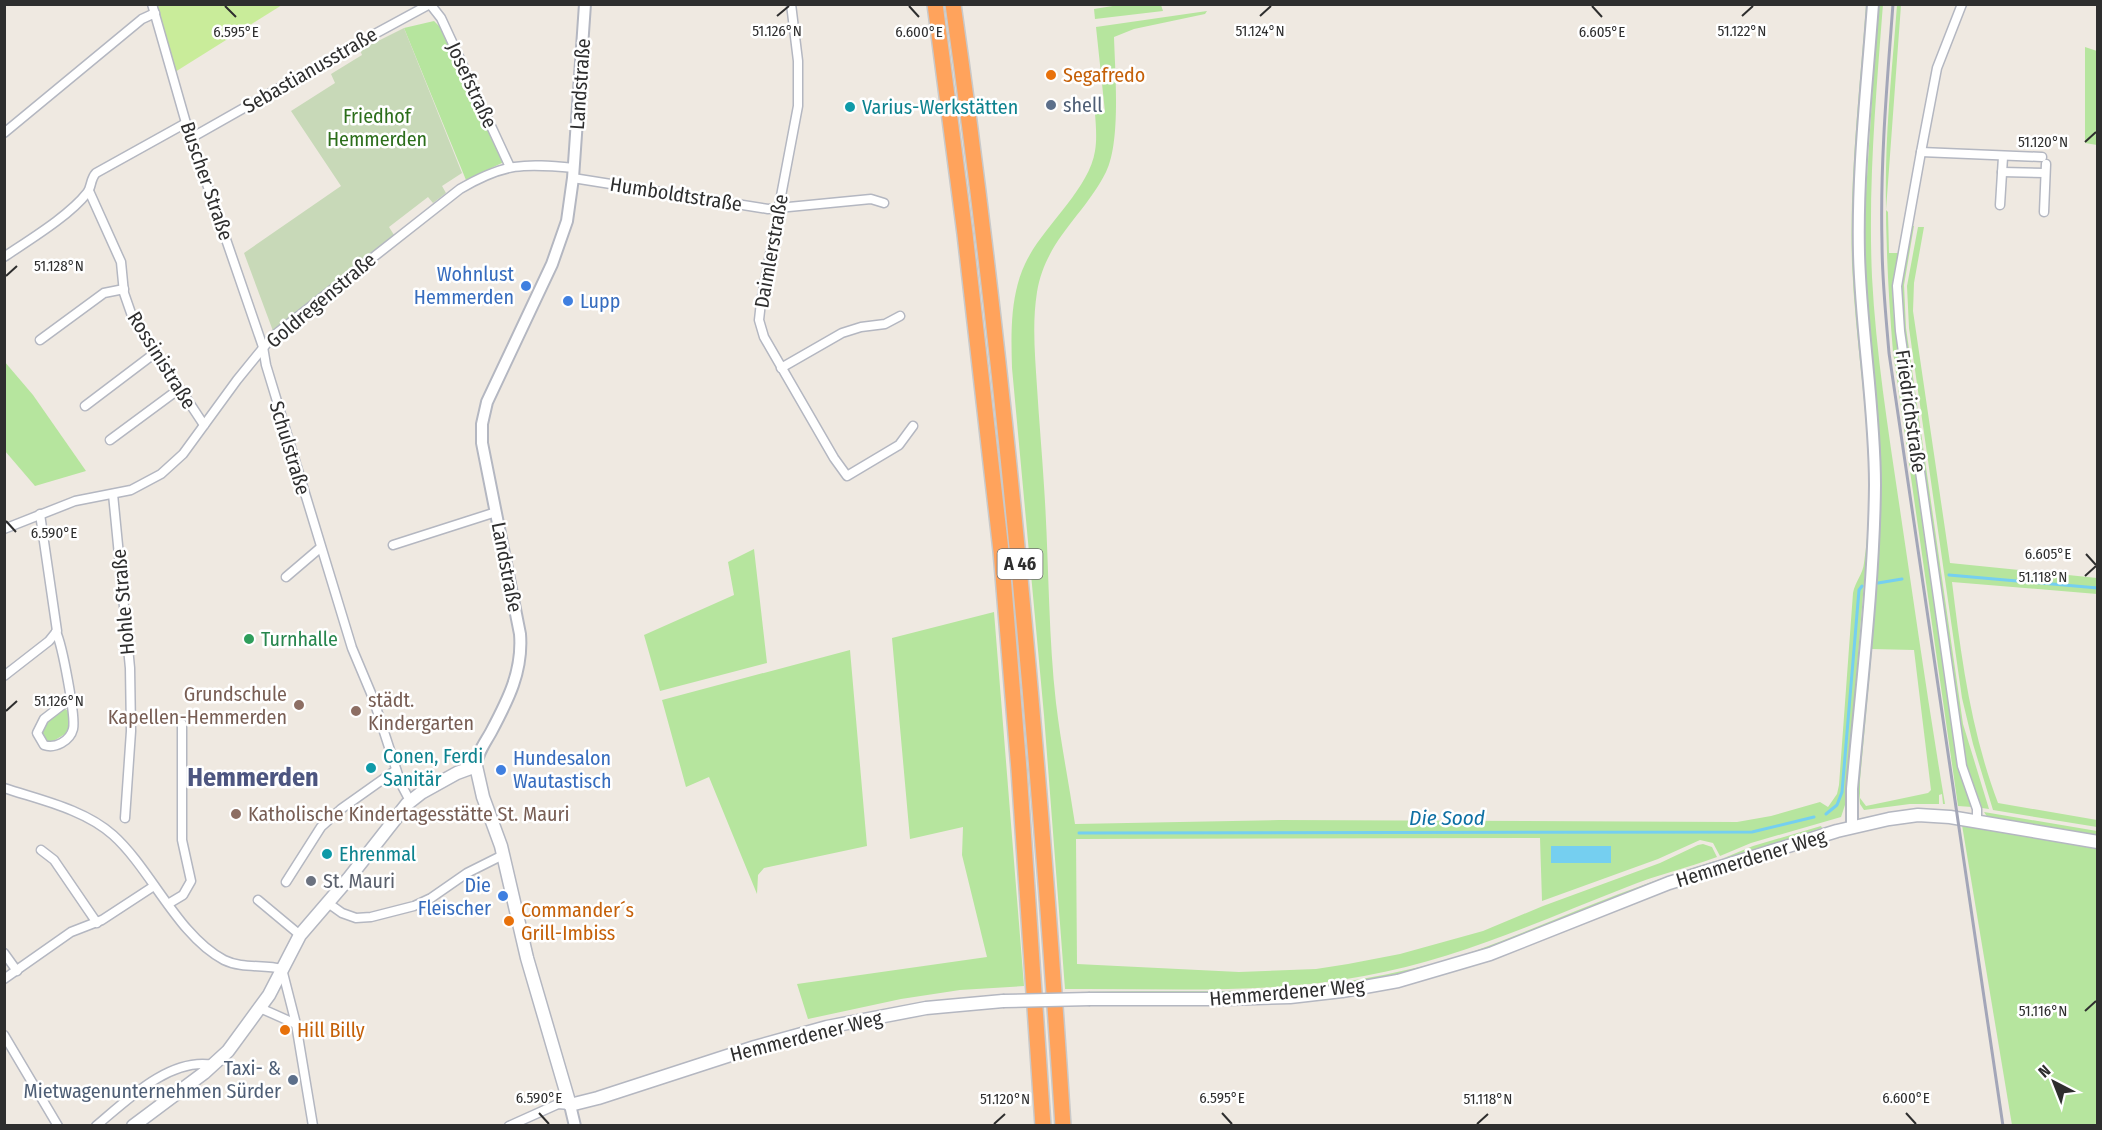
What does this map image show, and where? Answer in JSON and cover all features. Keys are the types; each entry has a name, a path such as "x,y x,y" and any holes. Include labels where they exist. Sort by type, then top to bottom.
{"highway":[{"name":"A 46","path":"935,4 964,223 1001,551 1019,770 1043,1125"},
{"name":"A 46","path":"953,4 983,233 1015,513 1037,768 1063,1125"}],"main road":[{"path":"133,1125 213,1065 228,1051 273,989 300,935 410,801 457,773 476,766 480,788 503,855 527,958 570,1105"},
{"name":"Hemmerdener Weg","path":"570,1105 827,1027 918,1010 1003,1001 1290,997 1398,981 1490,954 1660,886 1852,826 1889,819 1918,815 1977,821 2097,842"}],"street":[{"name":"Sebastianusstraße","path":"191,138 430,4"},
{"name":"Josefstraße","path":"430,4 441,18 510,167"},
{"name":"Landstraße","path":"476,766 479,754 513,689 521,651 520,634 482,444 483,417 560,243 570,208 585,4"},
{"name":"Daimlerstraße","path":"791,4 798,61 798,106 759,320 764,337 781,368 847,476 899,445 913,426"},
{"path":"1852,826 1852,789 1874,511 1873,421 1859,240 1860,189 1873,4"},
{"name":"Friedrichstraße","path":"1962,4 1937,68 1897,290 1899,324 1962,766 1977,809 1977,821"},
{"name":"Buscher Straße","path":"4,134 154,9 186,123 263,347"},
{"path":"4,257 68,211 89,191 91,181 100,170 186,123"},
{"path":"1921,152 2003,157 2044,165"},
{"path":"2000,205 2003,157"},
{"name":"Goldregenstraße","path":"4,529 75,501 137,487 161,474 183,454 263,347 285,325 442,202 475,180 510,167 531,164 574,173"},
{"path":"2002,172 2044,165"},
{"path":"2044,165 2044,212"},
{"name":"Humboldtstraße","path":"574,173 768,209 871,199 884,203"},
{"name":"Rossinistraße","path":"89,191 121,262 124,289 132,316 204,425"},
{"path":"40,340 104,293 124,289"},
{"path":"781,368 848,330 885,324 900,316"},
{"name":"Schulstraße","path":"263,347 266,365 320,548 352,648 373,698 403,789 410,801"},
{"path":"85,406 155,353"},
{"path":"110,440 180,389"},
{"name":"Hohle Straße","path":"113,494 130,668 131,722 125,818"},
{"path":"393,545 496,512"},
{"path":"4,676 49,641 56,632 57,625 40,514"},
{"path":"286,577 320,548"},
{"path":"56,632 62,647 70,699 73,726 70,734 57,745 50,747 44,745 38,736 40,724 70,699"},
{"path":"168,904 183,895 191,881 182,840 182,724"},
{"path":"286,882 321,827 341,809 396,770"},
{"path":"4,788 82,815 105,828 121,843 168,904 207,948 222,959 234,964 267,965 282,969 296,1024 313,1125"},
{"path":"121,843 123,833"},
{"path":"41,850 54,860 97,923"},
{"path":"328,903 342,913 356,918 371,917 414,906 431,898 467,873 503,855"},
{"path":"4,979 71,932 97,923 154,886"},
{"path":"258,900 300,935"},
{"path":"4,953 16,971"},
{"path":"260,1008 296,1024"},
{"path":"4,1035 58,1125"},
{"path":"96,1125 173,1070 194,1064 213,1065"},
{"path":"509,1125 558,1104 570,1105 575,1125"}],"green space":[{"path":"157,4 282,5 175,72"},
{"path":"1883,4 1872,175 1871,243 1874,305 1887,419 1945,804 1943,804 1942,794 1939,795 1939,804 1910,804 1864,810 1860,804 1858,782 1874,589 1877,589 1880,495 1879,427 1866,287 1864,224 1878,5","holes":["1872,649 1914,650 1931,790 1928,793 1866,806 1860,798 1860,780"]},
{"path":"1119,5 1161,5 1163,11 1095,19 1094,9"},
{"path":"1866,5 1868,5 1855,201 1870,460 1870,510 1846,802 1841,817 1751,843 1720,856 1713,843 1700,840 1658,859 1542,901 1540,838 1076,839 1077,964 1239,972 1316,969 1400,954 1483,931 1543,906 1660,863 1698,845 1712,847 1717,857 1638,883 1465,949 1432,960 1364,976 1290,986 1252,988 1065,989 1044,715 1012,368 1012,329 1014,302 1025,264 1042,236 1075,194 1091,166 1096,142 1095,114 1105,112 1096,27 1207,11 1205,14 1134,29 1114,37 1116,106 1111,159 1097,188 1048,257 1037,292 1035,351 1046,513 1051,649 1058,718 1075,824 1279,820 1737,822 1771,816 1820,802 1828,807 1837,794 1839,785 1853,593 1863,567 1868,526 1868,451 1854,301 1851,232"},
{"path":"1897,5 1901,5 1886,210 1886,169"},
{"path":"434,21 443,30 504,162 466,180 404,28"},
{"name":"Friedhof Hemmerden","path":"404,28 462,173 442,186 446,193 433,203 428,197 389,227 394,235 273,331 244,253 341,186 291,111 335,83 331,74 362,55 360,50"},
{"path":"2085,47 2097,51 2097,145 2085,143"},
{"path":"1886,210 1888,212 1889,253 1898,253 1892,286 1894,318 1958,766 1972,807 1958,806 1893,352"},
{"path":"1912,226 1914,226 1904,285 1906,328 1963,724 1989,809 1982,808 1966,763 1904,329 1901,285"},
{"path":"1918,227 1924,227 1914,283 1913,311 1950,563 2097,578 2097,594 1952,582 1968,694 1989,776 1998,803 2097,820 2097,827 1993,810 1973,744 1962,698 1909,328 1907,286"},
{"path":"4,361 33,395 86,471 35,486 5,451"},
{"path":"754,549 767,663 660,691 644,635 734,595 728,562"},
{"path":"994,612 1024,986 960,990 901,999 808,1019 797,984 987,957 962,855 963,827 910,839 892,638"},
{"path":"850,650 867,846 764,868 758,875 757,894 709,777 686,787 662,700"},
{"path":"64,708 68,711 70,726 65,734 50,743 44,741 40,731 43,725"},
{"path":"1984,812 2097,831 2097,838 1988,818"},
{"path":"1962,825 2097,849 2097,1125 2012,1125"},
{"path":"1821,826 1822,828 1724,858 1753,846"},
{"path":"1715,861 1715,863 1488,949 1394,976 1364,982 1270,992 1079,994 1079,992 1290,988 1386,974 1442,961 1476,950 1637,887"}],"water":[{"path":"1551,846 1611,846 1611,863 1551,863"}],"waterway":[{"name":"Die Sood","path":"1949,575 2098,588"},
{"name":"Die Sood","path":"1878,583 1902,579"},
{"name":"Die Sood","path":"1826,814 1837,805 1842,792 1859,590 1862,586"},
{"name":"Die Sood","path":"1079,833 1752,832 1814,817"}],"railway":[{"path":"1893,4 1882,183 1883,271 1889,353 2003,1126"}],"place":[{"name":"Segafredo","path":"1051,75"},
{"name":"shell","path":"1051,105"},
{"name":"Varius-Werkstätten","path":"850,107"},
{"name":"Wohnlust Hemmerden","path":"526,286"},
{"name":"Lupp","path":"568,301"},
{"name":"Turnhalle","path":"249,639"},
{"name":"Grundschule Kapellen-Hemmerden","path":"299,705"},
{"name":"städt. Kindergarten","path":"356,711"},
{"name":"Conen, Ferdi Sanitär","path":"371,768"},
{"name":"Hundesalon Wautastisch","path":"501,770"},
{"name":"Katholische Kindertagesstätte St. Mauri","path":"236,814"},
{"name":"Ehrenmal","path":"327,854"},
{"name":"St. Mauri","path":"311,881"},
{"name":"Die Fleischer","path":"503,896"},
{"name":"Commander´s Grill-Imbiss","path":"509,921"},
{"name":"Hill Billy","path":"285,1030"},
{"name":"Taxi- & Mietwagenunternehmen Sürder","path":"293,1080"}],"district":[{"name":"Hemmerden","path":"253,777"}]}
